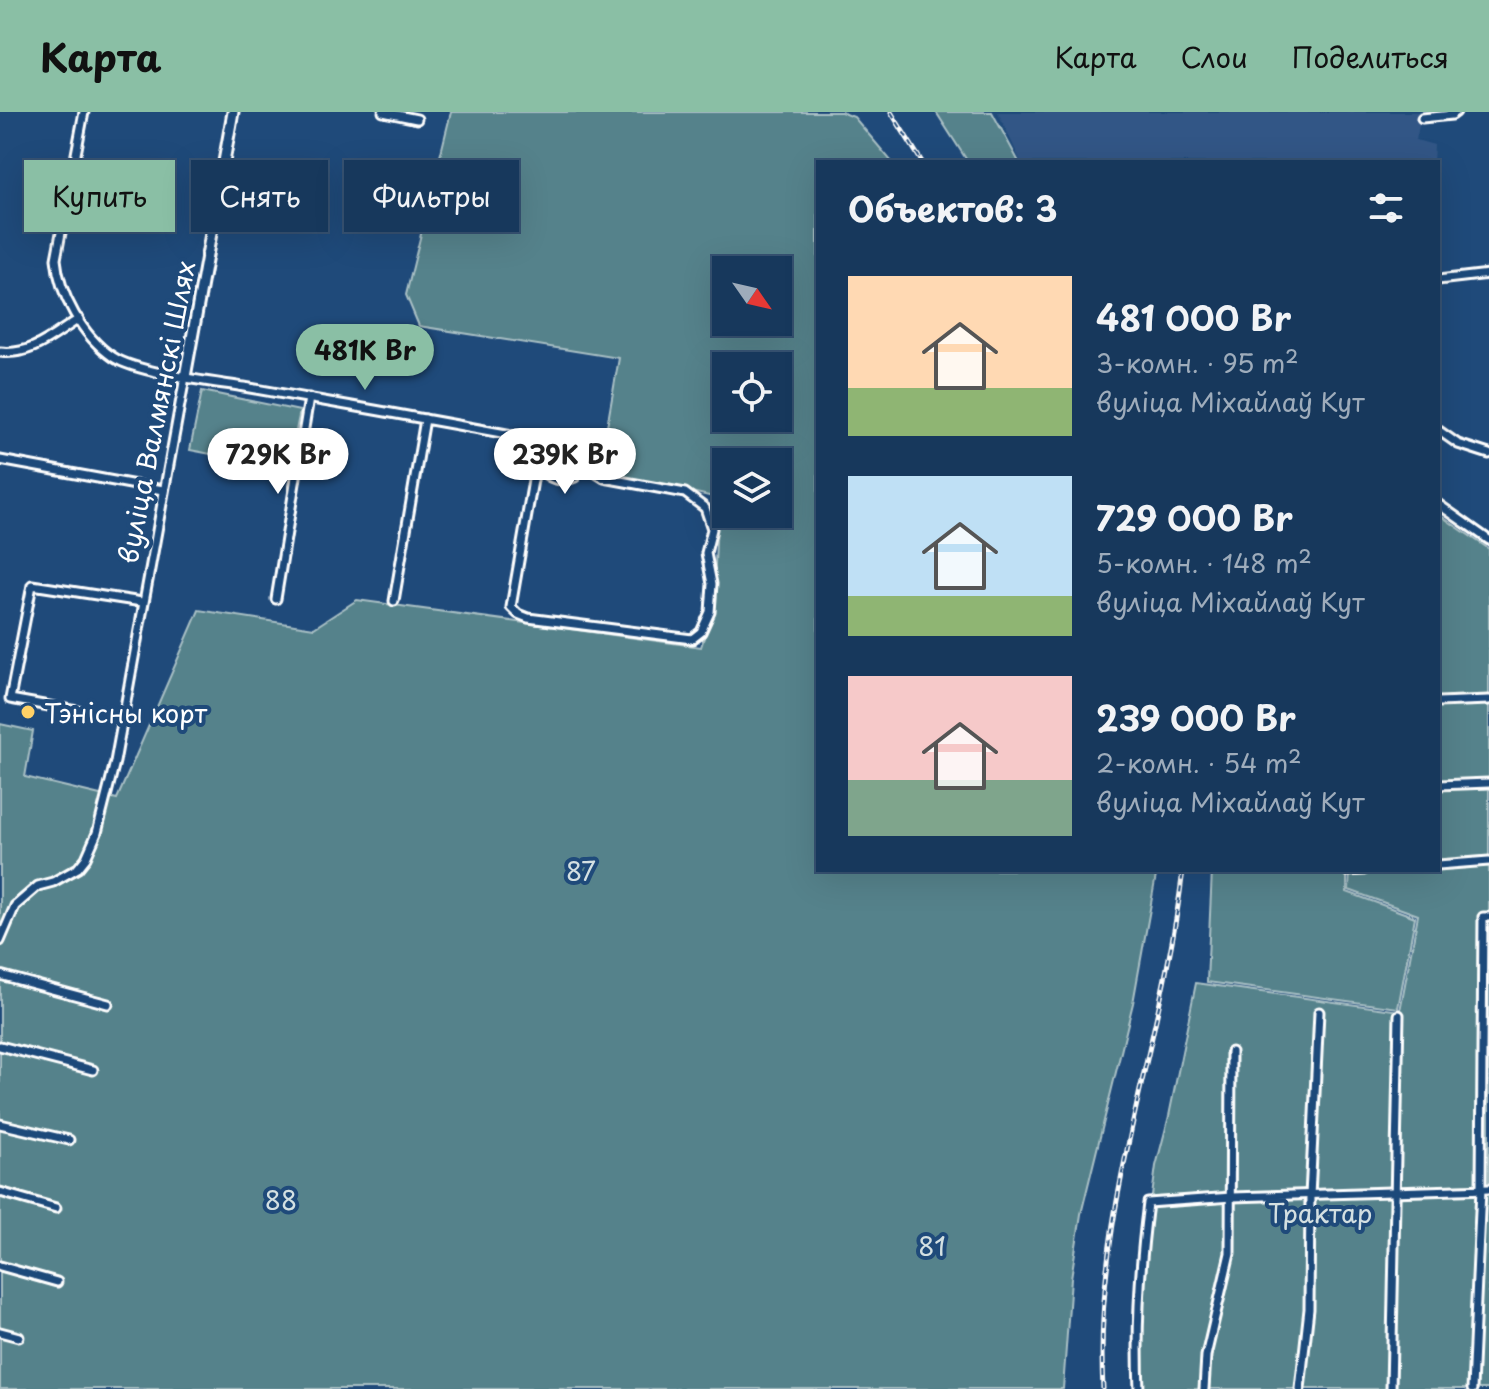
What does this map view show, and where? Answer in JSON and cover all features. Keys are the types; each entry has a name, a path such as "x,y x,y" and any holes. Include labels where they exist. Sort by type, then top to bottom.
{"street":[{"path":"84,112 56,259 60,286 79,319 113,357 127,364 185,377 540,440 579,451 582,464 575,477 560,481 547,476 537,466"},
{"name":"вуліца Валмянскі Шлях","path":"0,941 15,906 38,886 68,874 86,858 103,815 233,112"},
{"path":"383,112 417,119"},
{"path":"1422,118 1456,112"},
{"path":"1440,280 1489,274"},
{"path":"0,352 13,354 30,351 79,319"},
{"path":"276,599 309,398"},
{"path":"394,601 425,419"},
{"path":"1440,431 1458,444 1489,454"},
{"path":"540,440 511,607 528,618 692,639 701,632 710,612 712,584 706,553 712,529 705,508 685,493 604,478 582,464"},
{"path":"0,460 163,490"},
{"path":"1440,505 1489,540"},
{"path":"122,719 10,699 32,585 142,602"},
{"path":"1440,702 1489,700"},
{"path":"1440,785 1489,783"},
{"path":"1440,865 1489,861"},
{"path":"1472,1389 1485,1189 1483,917 1489,917"},
{"path":"0,975 108,1004"},
{"path":"1300,1389 1309,1309 1310,1196 1319,1012"},
{"path":"1391,1389 1399,1015"},
{"path":"0,1046 93,1070"},
{"path":"1204,1389 1206,1356 1230,1253 1231,1052"},
{"path":"0,1124 69,1140"},
{"path":"1139,1389 1139,1271 1148,1203 1232,1197 1485,1189"},
{"path":"0,1192 56,1208"},
{"path":"0,1266 57,1282"},
{"path":"0,1332 19,1337"}],"shaded area":[{"path":"998,112 1422,112 1416,140 1434,145 1433,160 1020,160"}],"green space":[{"path":"451,112 841,112 854,117 890,160 816,160 816,872 1157,872 1133,1003 1081,1214 1071,1278 1063,1389 0,1389 0,724 33,731 25,777 117,799 199,610 314,628 357,600 701,647 713,609 717,528 792,528 792,448 712,448 712,497 604,472 601,461 619,358 419,326 406,295 421,232 519,232 519,160 439,160"},
{"path":"936,112 992,112 1018,160 967,160"},
{"path":"202,391 300,411 288,469 190,450"},
{"path":"1440,515 1489,549 1489,700 1440,702"},
{"name":"Трактар","path":"1489,703 1489,1389 1142,1389 1139,1335 1142,1271 1156,1166 1196,983 1400,1011 1418,915 1349,890 1350,872 1440,872 1440,705"},
{"path":"1212,872 1347,872 1347,892 1415,917 1398,1008 1207,982"}],"railway":[{"path":"891,112 921,160"},
{"path":"1103,1389 1103,1323 1108,1257 1131,1128 1173,935 1183,872"}],"place":[{"name":"Тэнісны корт","path":"28,712"}],"park label":[{"name":"87","path":"581,870"},
{"name":"88","path":"281,1199"},
{"name":"81","path":"932,1245"}]}
